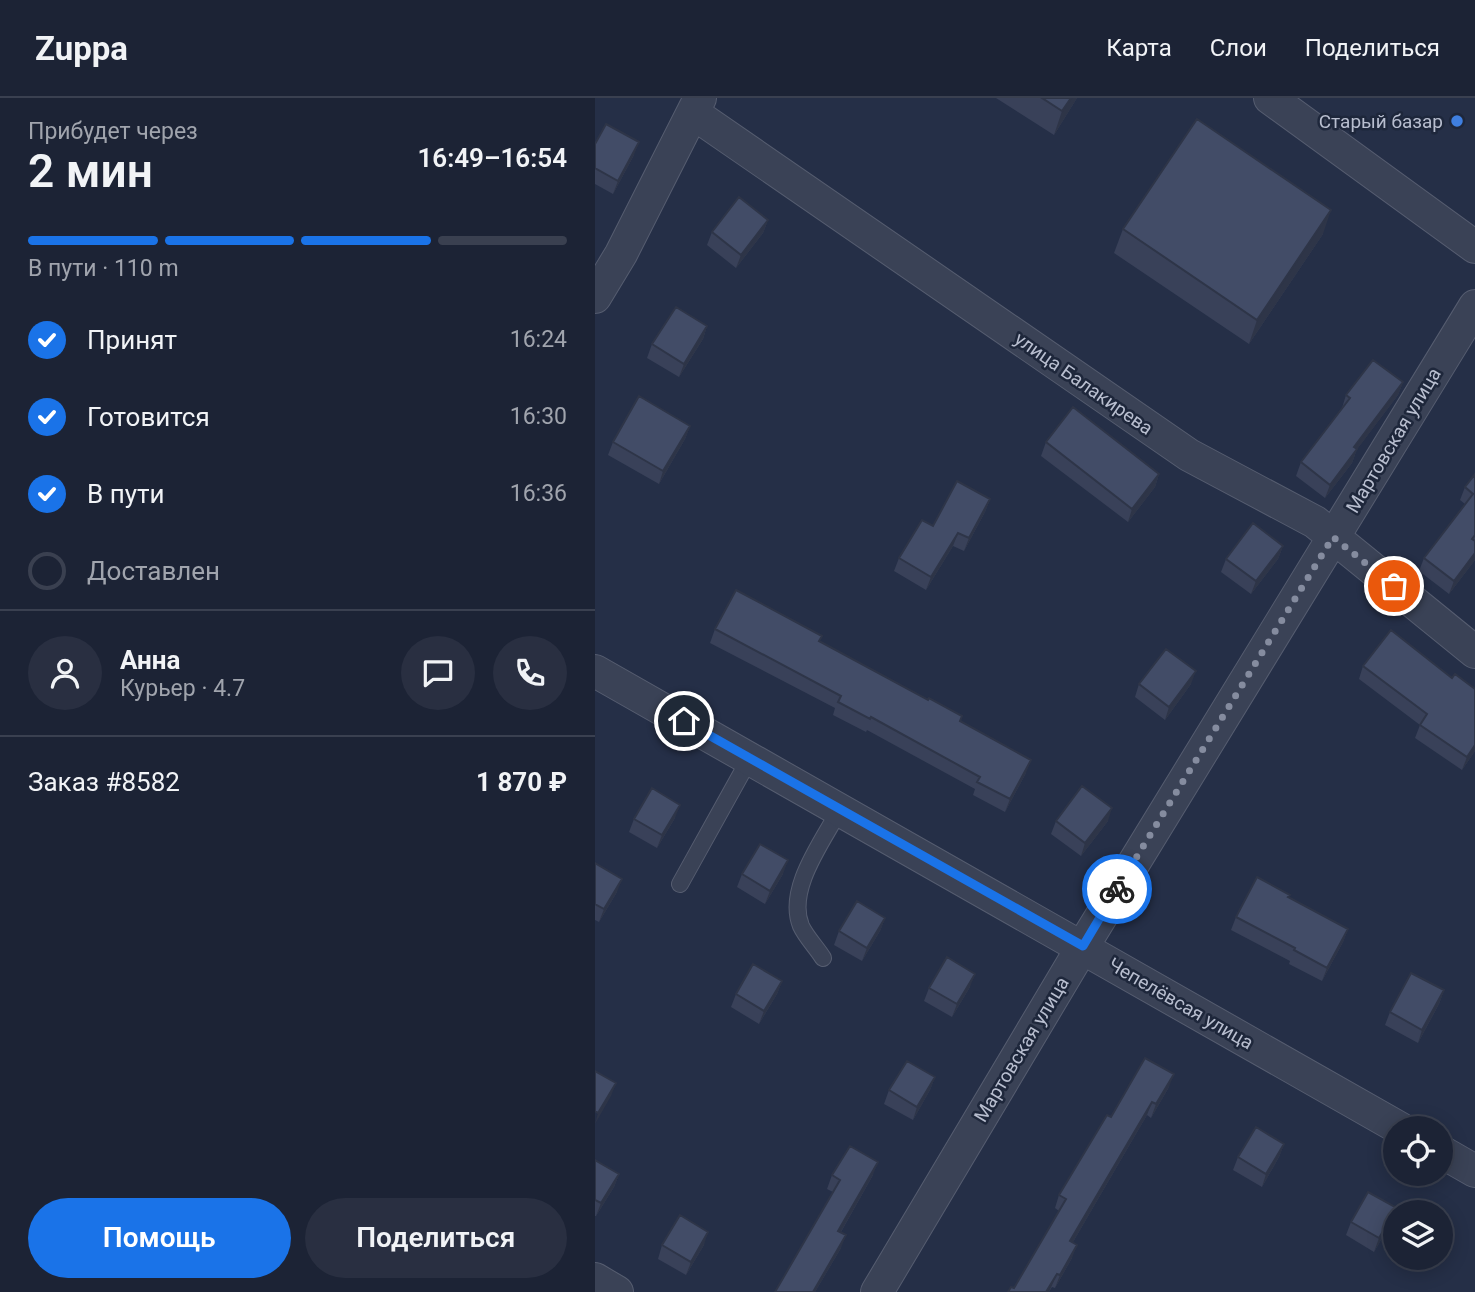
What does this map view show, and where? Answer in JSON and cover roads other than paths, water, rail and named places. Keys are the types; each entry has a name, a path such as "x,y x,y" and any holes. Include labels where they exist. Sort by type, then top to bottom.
{"street":[{"path":"1270,98 1475,247"},
{"path":"595,297 621,254 697,106"},
{"name":"улица Балакирева","path":"697,106 1189,455 1315,522 1475,652"},
{"name":"Мартовская улица","path":"877,1292 1083,946 1475,306"},
{"name":"Чепелёвсая улица","path":"595,671 1383,1119"},
{"path":"1453,1158 1475,1171"},
{"path":"595,1279 617,1292"}],"lane":[{"path":"680,884 750,758"},
{"path":"823,958 801,926 797,902 800,883 841,809"}],"place":[{"name":"Старый базар","path":"1457,121"}]}
